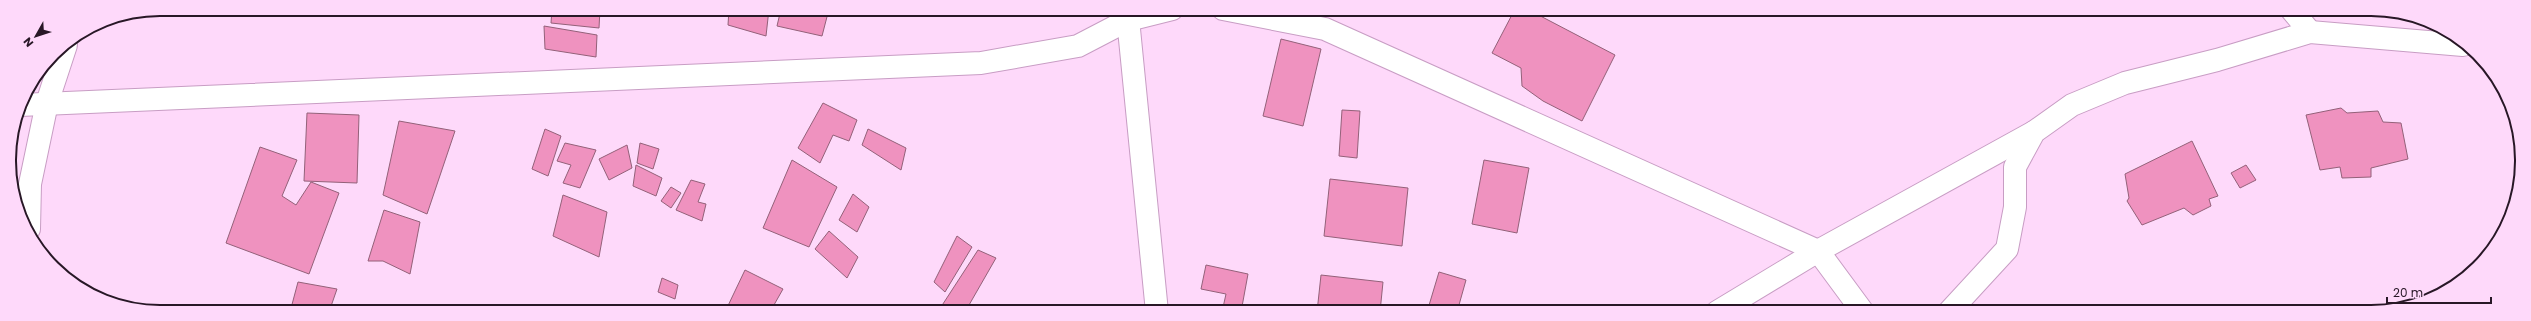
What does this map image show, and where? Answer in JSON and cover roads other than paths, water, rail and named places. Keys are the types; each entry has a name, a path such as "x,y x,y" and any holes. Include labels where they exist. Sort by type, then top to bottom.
{"street":[{"path":"28,104 981,64 1078,46 1126,16"},
{"path":"1128,16 1156,305"},
{"path":"1259,16 1325,29 1818,251 1858,305"},
{"path":"2297,16 2310,32"},
{"path":"1729,305 1818,251 2034,132 2072,105 2125,83 2217,60 2310,32 2455,43"},
{"path":"29,220 30,184 47,103 63,54"},
{"path":"1955,305 2007,249 2015,207 2015,167 2034,132"}]}
